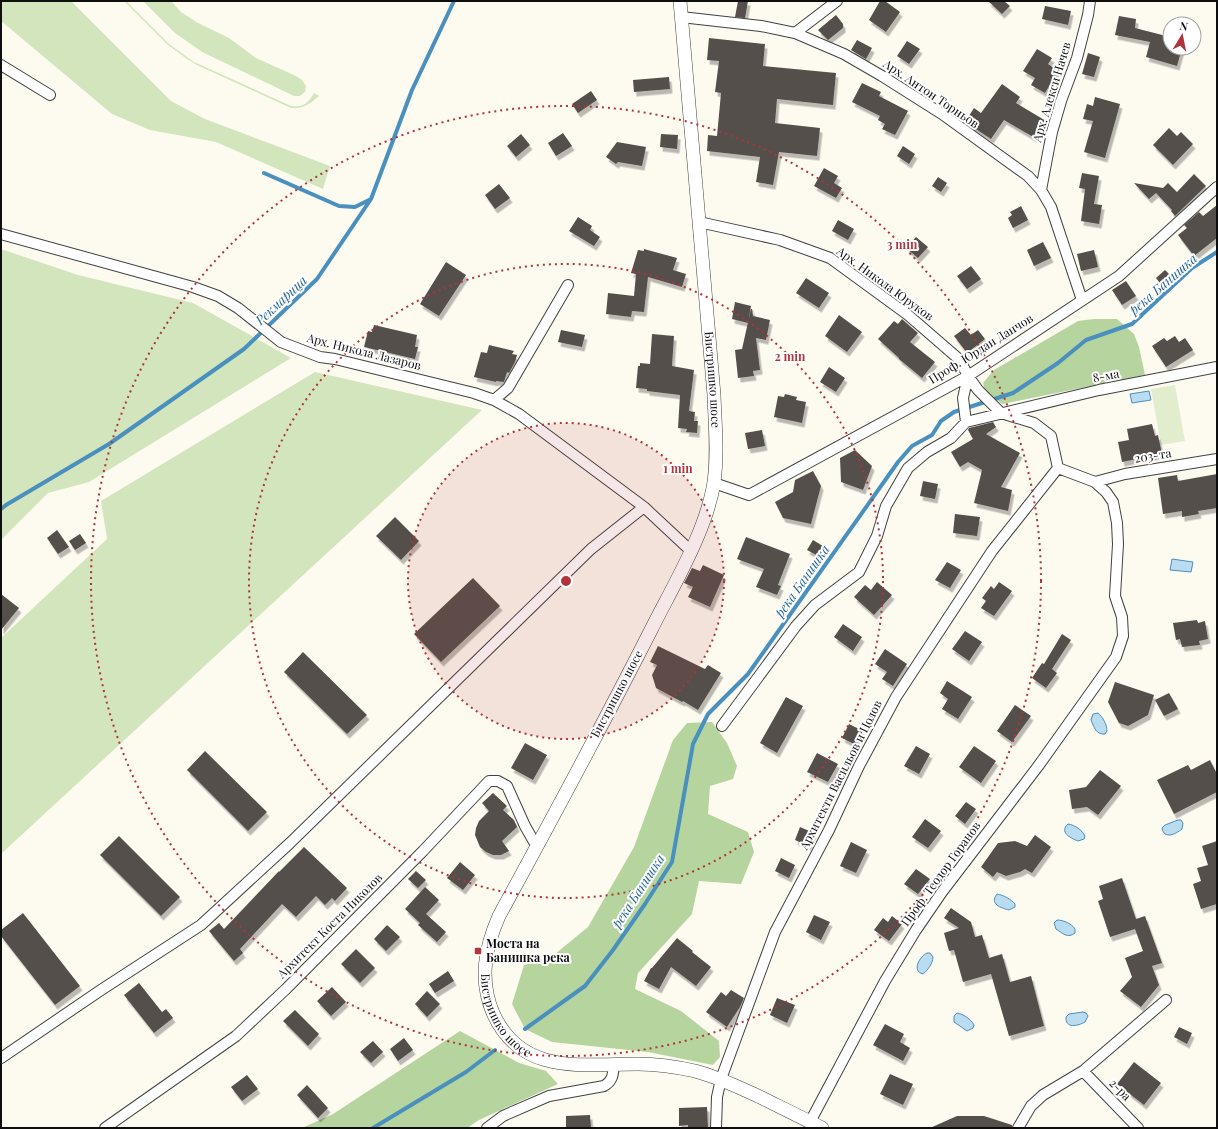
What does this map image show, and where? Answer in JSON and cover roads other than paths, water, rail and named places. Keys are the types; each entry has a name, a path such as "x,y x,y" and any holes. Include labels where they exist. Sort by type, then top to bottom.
{"street":[{"name":"Бистришко шосе","path":"680,1 716,434 714,483 705,515 691,551 537,847 499,916 486,956 484,972 485,986 495,1018 504,1032 517,1045 532,1055 548,1062 570,1065 666,1066 694,1071 721,1079 822,1128"},
{"path":"795,33 837,1"},
{"name":"Арх. Алекси Начев","path":"1041,190 1052,132 1061,100 1077,58 1090,1"},
{"name":"Арх. Антон Торньов","path":"681,17 761,26 795,33 844,54 942,114 1028,176 1041,190 1051,207 1082,300"},
{"path":"1,65 50,95"},
{"name":"Проф. Юрдан Данчов","path":"714,483 748,495 968,376 1119,276 1217,187"},
{"name":"Арх. Никола Юруков","path":"699,222 780,240 830,258 908,315 960,360 968,376 978,390 1001,413"},
{"name":"Арх. Никола Лазаров","path":"1,234 194,287 218,296 252,318 281,342 320,357 335,359 474,393 494,400 519,414 644,507 691,551"},
{"path":"494,400 508,388 568,285"},
{"name":"8-ма","path":"966,422 1099,390 1217,367"},
{"path":"722,726 796,626 815,605 859,572 877,536 886,506 908,468 927,452 951,438 966,422 964,398 968,376"},
{"path":"1001,413 1034,423 1052,436 1058,468 1095,482"},
{"name":"203-та","path":"1095,482 1125,474 1217,459"},
{"name":"Архитекти Васильов и Цолов","path":"716,1128 717,1097 721,1079 775,932 828,830 859,766 896,697 992,551 1058,468"},
{"name":"Проф. Теодор Горанов","path":"810,1122 840,1063 885,981 916,930 942,892 1039,765 1116,657 1123,636 1122,617 1115,596 1118,523 1113,502 1106,492 1095,482"},
{"path":"1,1058 201,925 290,843 591,549 644,507"},
{"name":"Архитект Коста Николов","path":"105,1128 236,1036 423,851 489,781 498,781 508,786 525,826 537,847"},
{"path":"1018,1128 1030,1106 1043,1095 1083,1071 1166,1000"},
{"path":"487,1128 503,1116 548,1096 604,1086 610,1082 614,1065"},
{"name":"2-ра","path":"1083,1071 1138,1128"}],"water":[{"path":"1149,391 1151,400 1132,403 1130,394"},
{"path":"1172,559 1193,562 1191,572 1170,570"},
{"path":"1098,713 1102,717 1107,729 1105,734 1097,732 1091,720 1093,714"},
{"path":"1181,820 1183,823 1182,829 1177,833 1168,835 1163,832 1162,828 1165,825"},
{"path":"1068,824 1073,825 1080,830 1085,836 1084,839 1078,841 1067,834 1065,830"},
{"path":"997,894 1011,900 1015,904 1015,907 1009,910 997,905 994,900"},
{"path":"1057,920 1070,924 1074,927 1075,933 1072,935 1067,935 1056,929 1054,923"},
{"path":"927,953 930,953 933,959 930,966 923,974 919,972 917,967 919,960"},
{"path":"1083,1012 1088,1016 1085,1022 1072,1026 1066,1021 1066,1017 1069,1014"},
{"path":"957,1013 971,1021 974,1025 973,1028 967,1031 954,1022 954,1016"}],"waterway":[{"name":"Рекмарица","path":"1,509 109,444 244,349 317,279 371,199 412,90 454,1"},
{"path":"264,173 339,206 355,207 371,199"},
{"name":"река Банишка","path":"525,1029 585,986 613,950 645,904 672,862 693,744 708,714 748,674 898,462 912,446 932,435 941,421 954,412 1013,393 1058,363 1086,340 1132,324 1192,268 1217,252"},
{"name":"река Банишка","path":"373,1128 466,1072 495,1050"}],"place":[{"name":"Моста на Банишка река","path":"478,951"}]}
